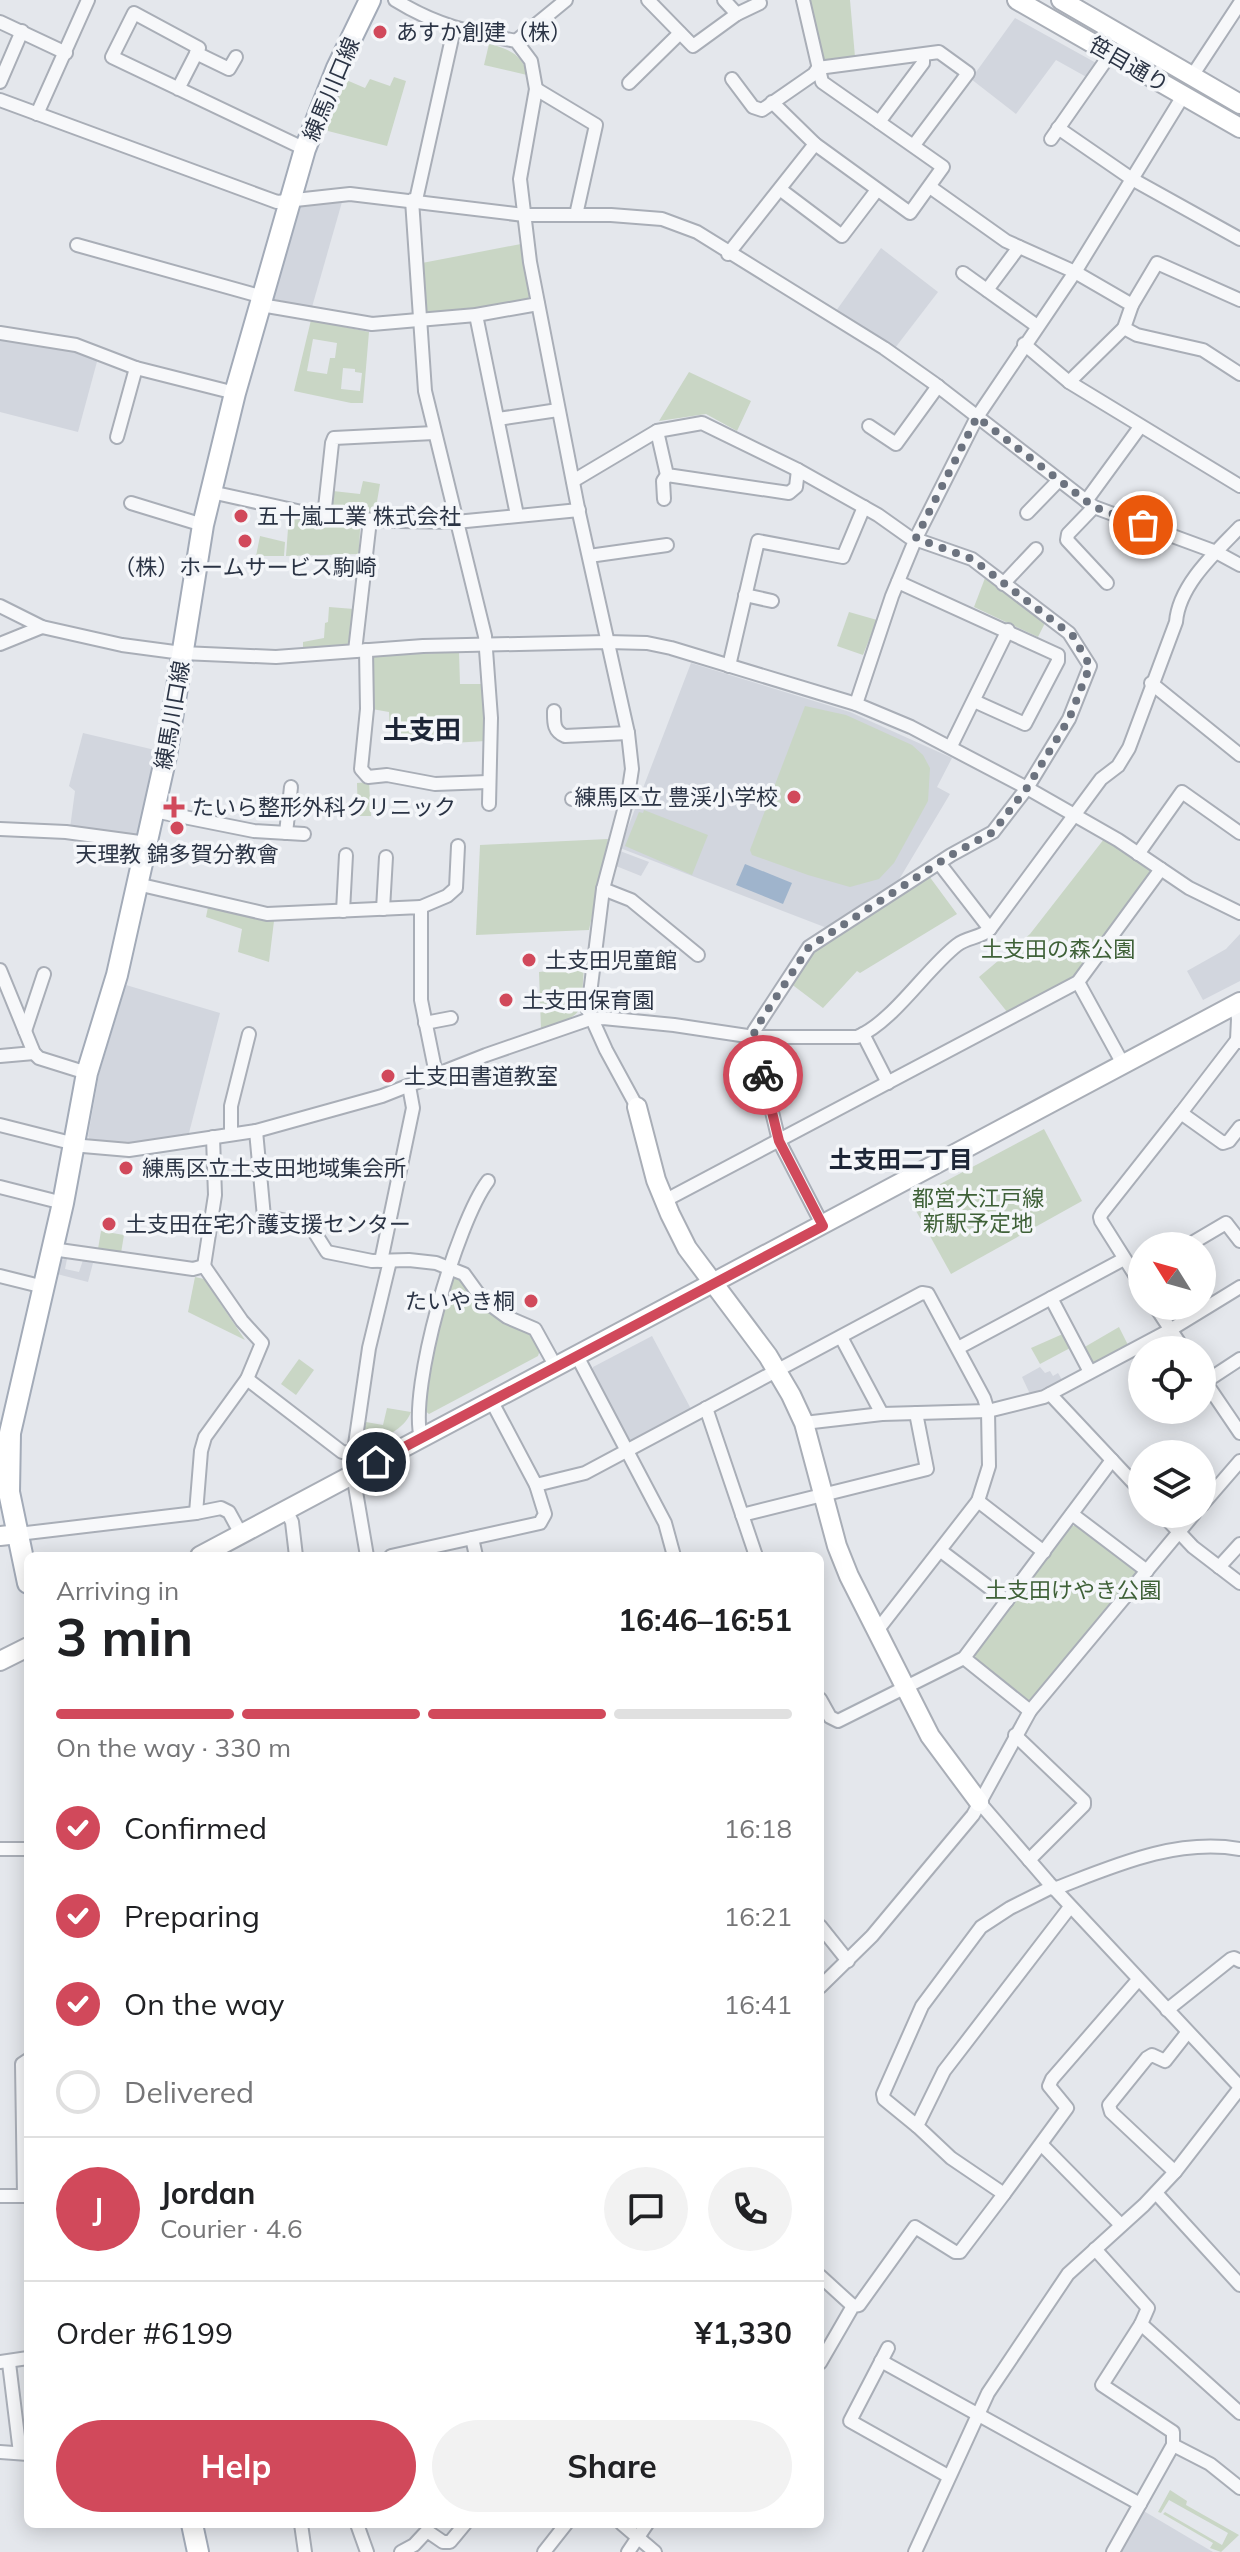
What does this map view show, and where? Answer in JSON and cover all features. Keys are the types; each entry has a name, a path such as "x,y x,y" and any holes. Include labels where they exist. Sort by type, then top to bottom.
{"main road":[{"name":"練馬川口線","path":"24,1573 9,1535 9,1492 4,1460 63,1203 87,1073 117,975 154,811 203,525 235,393 305,149 337,68 370,0"},
{"name":"笹目通り","path":"1017,0 1240,128"},
{"name":"笹目通り","path":"1061,0 1240,104"},
{"path":"207,1552 1238,1003"},
{"path":"637,1107 664,1201 687,1248 778,1371 804,1423 845,1566 930,1736 979,1802"},
{"path":"0,1661 24,1649"},
{"path":"193,2528 198,2552"}],"street":[{"path":"37,114 88,0"},
{"path":"395,0 422,17 454,29 516,41 531,61 536,89 520,179 524,215 558,410 628,733 632,769 603,889 588,1010 637,1107"},
{"path":"516,41 566,0"},
{"path":"648,0 693,46 737,14 760,3"},
{"path":"724,0 737,14"},
{"path":"772,102 815,144 910,213 943,167 822,82 803,0"},
{"path":"1192,76 1240,3"},
{"path":"178,89 199,48 134,13 112,57 178,89 305,149"},
{"path":"0,22 66,53"},
{"path":"454,29 414,200 425,391 486,645 491,718 489,804"},
{"path":"0,82 22,31"},
{"path":"629,83 680,33"},
{"path":"732,79 753,107 762,110 818,68 939,52 968,73 914,145"},
{"path":"196,53 229,69 236,57"},
{"path":"1111,53 1055,134 1240,239"},
{"path":"879,122 923,63 923,55"},
{"path":"536,89 596,125 576,215"},
{"path":"856,704 916,538 977,417 1075,272 1183,96"},
{"path":"0,100 277,202 350,194 524,215 611,215 662,219 697,232 884,348 1090,504 1216,552 1240,565"},
{"path":"728,254 815,144"},
{"path":"930,187 1006,241 1075,272 1132,305"},
{"path":"781,190 842,236 877,190"},
{"path":"77,245 262,301 372,324 476,315 538,304"},
{"path":"987,290 1019,247"},
{"path":"113,270 117,257"},
{"path":"1069,382 1124,328 1132,305 1157,263 1240,300"},
{"path":"963,273 1037,326"},
{"path":"476,315 517,515"},
{"path":"1124,328 1137,335 1203,350 1240,374"},
{"path":"0,333 76,345 136,368 235,393"},
{"path":"1024,344 1069,382 1240,486"},
{"path":"117,437 136,368"},
{"path":"869,426 896,444 938,386"},
{"path":"498,419 558,410"},
{"path":"573,481 657,431 702,423 798,470 864,507 909,537 972,559 1073,636 1090,666 1069,719 1027,788 993,832 809,947 754,1031 779,1141 823,1226"},
{"path":"1107,583 1067,540 1068,534 1140,427"},
{"path":"657,431 667,475 663,481 664,499"},
{"path":"324,517 334,438 434,433"},
{"path":"667,475 789,493 796,487 798,470"},
{"path":"1027,513 1059,480"},
{"path":"211,492 324,517 370,520 456,522 579,510"},
{"path":"131,503 203,525"},
{"path":"729,666 758,541 843,557 864,507"},
{"path":"370,520 360,651 367,709 361,769 368,777 387,775 435,784 488,782"},
{"path":"0,1125 74,1143 129,1150 256,1131 336,1110 409,1086 590,1019 674,1025 754,1037 857,1037 884,1017 960,942 983,935 990,929 1101,779 1118,766 1129,748 1176,622 1180,601 1216,552 1240,527"},
{"path":"589,556 667,545"},
{"path":"1003,584 1036,549"},
{"path":"898,582 1055,651 1058,661 1025,724 974,701"},
{"path":"745,595 772,601"},
{"path":"0,606 42,627 122,645 182,653 276,657 486,645 647,643 856,704 951,746 1075,815 1189,888 1240,913"},
{"path":"0,644 42,627"},
{"path":"951,746 1008,630"},
{"path":"1151,683 1240,755"},
{"path":"554,711 554,727 565,736 628,733"},
{"path":"286,833 291,787"},
{"path":"1138,854 1182,792 1240,833"},
{"path":"572,799 628,795"},
{"path":"154,811 254,831 304,834"},
{"path":"0,829 66,832 147,843"},
{"path":"137,884 267,914 421,907 447,896 456,888 458,846"},
{"path":"343,911 346,855"},
{"path":"383,909 386,857"},
{"path":"939,863 990,929"},
{"path":"664,1201 1078,982 1161,869"},
{"path":"603,889 631,900 698,955"},
{"path":"421,907 421,1000 436,1074"},
{"path":"0,970 34,1053 39,1058 87,1073"},
{"path":"25,1031 44,974"},
{"path":"1078,982 1123,1064"},
{"path":"1128,1264 1100,1217 1238,1041 1238,1003"},
{"path":"425,1023 451,1018"},
{"path":"231,1134 231,1106 249,1034"},
{"path":"863,1034 888,1083"},
{"path":"0,1056 34,1053"},
{"path":"366,1552 353,1474 354,1453 369,1348 413,1108 409,1086"},
{"path":"1181,1113 1223,1143 1229,1141 1240,1127"},
{"path":"256,1131 264,1217 310,1225 327,1252 386,1261 409,1260 448,1267 464,1274 492,1306 507,1317 535,1329 556,1367"},
{"path":"196,1513 205,1437 247,1379 262,1343 242,1321 204,1266 215,1195 213,1137"},
{"path":"421,1438 417,1424 425,1361 448,1267 488,1181"},
{"path":"0,1187 63,1203"},
{"path":"1209,1232 1223,1223 1229,1224 1240,1241"},
{"path":"52,1249 193,1269 204,1266"},
{"path":"958,1348 1124,1259"},
{"path":"0,1276 44,1287"},
{"path":"1216,1299 1240,1287"},
{"path":"536,1485 585,1473 922,1293 928,1294 988,1411 989,1466 978,1501 876,1632"},
{"path":"1051,1298 1090,1372"},
{"path":"1164,1320 1174,1336"},
{"path":"804,1423 882,1414 988,1411 1050,1394 1184,1320"},
{"path":"841,1337 882,1414"},
{"path":"577,1356 665,1523 673,1552"},
{"path":"1216,1373 1240,1359"},
{"path":"247,1379 342,1452 354,1453"},
{"path":"1050,1394 1128,1477"},
{"path":"1216,1398 1240,1433"},
{"path":"409,1552 540,1523 545,1514 536,1485 492,1402"},
{"path":"706,1408 755,1552"},
{"path":"742,1515 927,1469 916,1413"},
{"path":"824,1706 830,1717 838,1721 964,1658 1112,1460"},
{"path":"1216,1489 1240,1461"},
{"path":"978,1501 1044,1552"},
{"path":"9,1535 225,1509 241,1534"},
{"path":"286,1510 292,1522 296,1552"},
{"path":"1072,1514 1147,1571"},
{"path":"1176,1528 1193,1547 1240,1583"},
{"path":"824,1983 848,1961 973,1815 1030,1711 1182,1528"},
{"path":"472,1538 475,1552"},
{"path":"1219,1567 1240,1544"},
{"path":"941,1551 1007,1601"},
{"path":"964,1658 1030,1711"},
{"path":"1015,1735 1084,1801 1084,1805 1029,1860"},
{"path":"915,2552 977,2415 1002,2371 1068,2274 1156,2193 1240,2088 1070,1907 979,1802"},
{"path":"1004,2194 951,2158 884,2099 883,2094 922,2006 981,1927 1010,1908 1053,1888 1155,1852 1224,1846 1240,1849"},
{"path":"0,1849 24,1849"},
{"path":"917,2126 944,2071 1070,1907"},
{"path":"824,1931 848,1961"},
{"path":"1167,2010 1231,1959 1240,1961"},
{"path":"853,2306 859,2305 915,2227 958,2253 963,2251 1067,2108 1052,2090 1050,2082 1138,1980"},
{"path":"1175,2172 1111,2112 1109,2105 1147,2058 1152,2055 1165,2061 1187,2033"},
{"path":"24,2063 24,2130"},
{"path":"1042,2145 1121,2225"},
{"path":"1156,2193 1240,2285"},
{"path":"0,2196 24,2196"},
{"path":"1095,2249 1148,2308 1102,2385 1173,2432 1173,2445 1113,2552"},
{"path":"824,2280 853,2306"},
{"path":"824,2356 853,2306"},
{"path":"1141,2324 1240,2413"},
{"path":"888,2348 850,2421 948,2476"},
{"path":"0,2452 24,2454 4,2363 24,2359"},
{"path":"881,2361 1140,2504"},
{"path":"1173,2445 1210,2464 1240,2488"},
{"path":"302,2528 305,2552"},
{"path":"358,2528 367,2552"},
{"path":"401,2552 414,2545 427,2531 443,2542 450,2542 462,2528"},
{"path":"544,2552 563,2528"},
{"path":"627,2528 655,2552"},
{"path":"628,2552 645,2528"}],"shaded area":[{"path":"1015,18 1098,64 1090,79 1056,60 1016,114 971,79"},
{"path":"342,202 312,307 273,299 300,207"},
{"path":"881,248 938,292 895,348 836,311"},
{"path":"0,337 98,358 78,432 0,412"},
{"name":"練馬区立 豊渓小学校","path":"691,663 850,712 952,758 937,787 950,794 894,888 827,928 620,848"},
{"path":"83,733 155,750 138,833 133,836 70,828 75,791 69,786"},
{"path":"620,851 649,862 641,876 616,866"},
{"path":"1240,934 1240,981 1203,1000 1187,971 1226,949"},
{"path":"126,985 220,1013 189,1133 129,1145 91,1143 88,1136 99,1074"},
{"path":"67,1259 65,1269 79,1272 83,1260 93,1263 88,1282 57,1274 59,1262"},
{"path":"652,1336 691,1409 632,1441 626,1438 591,1375 593,1367"},
{"path":"1040,1367 1045,1373 1050,1371 1053,1376 1058,1373 1062,1380 1030,1394 1022,1377"},
{"path":"1142,2510 1213,2552 1118,2552"}],"green space":[{"path":"807,0 850,0 855,57 825,62 820,60"},
{"path":"489,44 518,57 527,75 484,65"},
{"path":"394,77 406,81 387,146 324,130 344,79 365,88 370,79 390,86"},
{"path":"521,244 530,295 525,303 431,315 425,310 422,263"},
{"path":"311,320 369,332 363,403 294,391","holes":["313,339 337,343 335,358 330,358 327,374 307,371","343,368 362,373 360,391 341,389"]},
{"path":"689,372 751,401 737,431 706,414 659,421"},
{"path":"363,481 380,484 375,513 336,512 331,505 333,491 360,494"},
{"path":"289,515 311,523 356,526 360,529 359,554 286,556"},
{"path":"260,536 285,542 284,556 256,556"},
{"path":"985,578 1045,623 1038,637 974,607"},
{"path":"329,607 354,609 350,640 346,646 303,648 303,642 324,638"},
{"path":"849,612 877,620 863,655 837,646"},
{"path":"459,652 460,684 483,684 486,741 452,743 420,736 390,736 389,712 372,709 371,662 375,656"},
{"path":"805,706 846,715 912,745 923,755 930,768 928,801 894,863 879,879 850,887 752,855 750,850"},
{"path":"369,782 371,816 358,816 357,783"},
{"path":"644,810 708,835 692,875 625,846 639,812 643,813"},
{"path":"608,839 589,930 476,935 480,845"},
{"name":"土支田の森公園","path":"1104,839 1149,870 1151,878 1077,977 1008,1013 979,977 1030,934"},
{"path":"929,876 957,914 860,973 857,971 823,1008 790,983 814,948"},
{"path":"208,907 274,921 269,962 238,952 242,929 206,917"},
{"path":"584,967 579,1010 567,1019 541,1029 539,972"},
{"name":"都営大江戸線 新駅予定地","path":"1044,1129 1082,1201 951,1274 910,1200"},
{"path":"101,1231 124,1235 121,1253 98,1249"},
{"path":"456,1275 491,1313 529,1334 540,1350 538,1356 429,1414 423,1409 429,1362 449,1279"},
{"path":"195,1277 204,1279 245,1340 188,1312"},
{"path":"1119,1327 1128,1345 1091,1364 1083,1348"},
{"path":"1065,1333 1072,1347 1040,1364 1031,1348"},
{"path":"299,1359 314,1370 296,1395 281,1384"},
{"path":"387,1408 411,1412 399,1428 368,1445 362,1440 366,1422 383,1425"},
{"name":"土支田けやき公園","path":"1072,1526 1078,1526 1134,1568 1136,1575 1033,1699 1028,1700 976,1661 975,1654"},
{"path":"1170,2490 1187,2501 1186,2505 1239,2535 1221,2552 1210,2548 1213,2543 1163,2514 1165,2512 1222,2545 1228,2533 1169,2500 1161,2513 1158,2512"}],"water":[{"path":"745,864 792,883 783,904 736,885"}],"way so far":[{"path":"763,1075 754,1031 809,947 951,855 993,832 1027,788 1069,719 1090,666 1073,636 972,559 916,538 977,417 1094,507 1143,525"}],"place":[{"name":"あすか創建（株）","path":"380,32"},
{"name":"五十嵐工業 株式会社","path":"241,516"},
{"name":"（株）ホームサービス駒崎","path":"245,541"},
{"name":"練馬区立 豊渓小学校","path":"794,797"},
{"name":"たいら整形外科クリニック","path":"174,807"},
{"name":"天理教 錦多賀分教會","path":"177,828"},
{"name":"土支田児童館","path":"529,960"},
{"name":"土支田保育園","path":"506,1000"},
{"name":"土支田書道教室","path":"388,1076"},
{"name":"練馬区立土支田地域集会所","path":"126,1168"},
{"name":"土支田在宅介護支援センター","path":"109,1224"},
{"name":"たいやき桐","path":"531,1301"}],"district":[{"name":"土支田","path":"422,729"},
{"name":"土支田二丁目","path":"901,1159"}],"route":[{"path":"376,1462 823,1226 779,1141 763,1075"}]}
